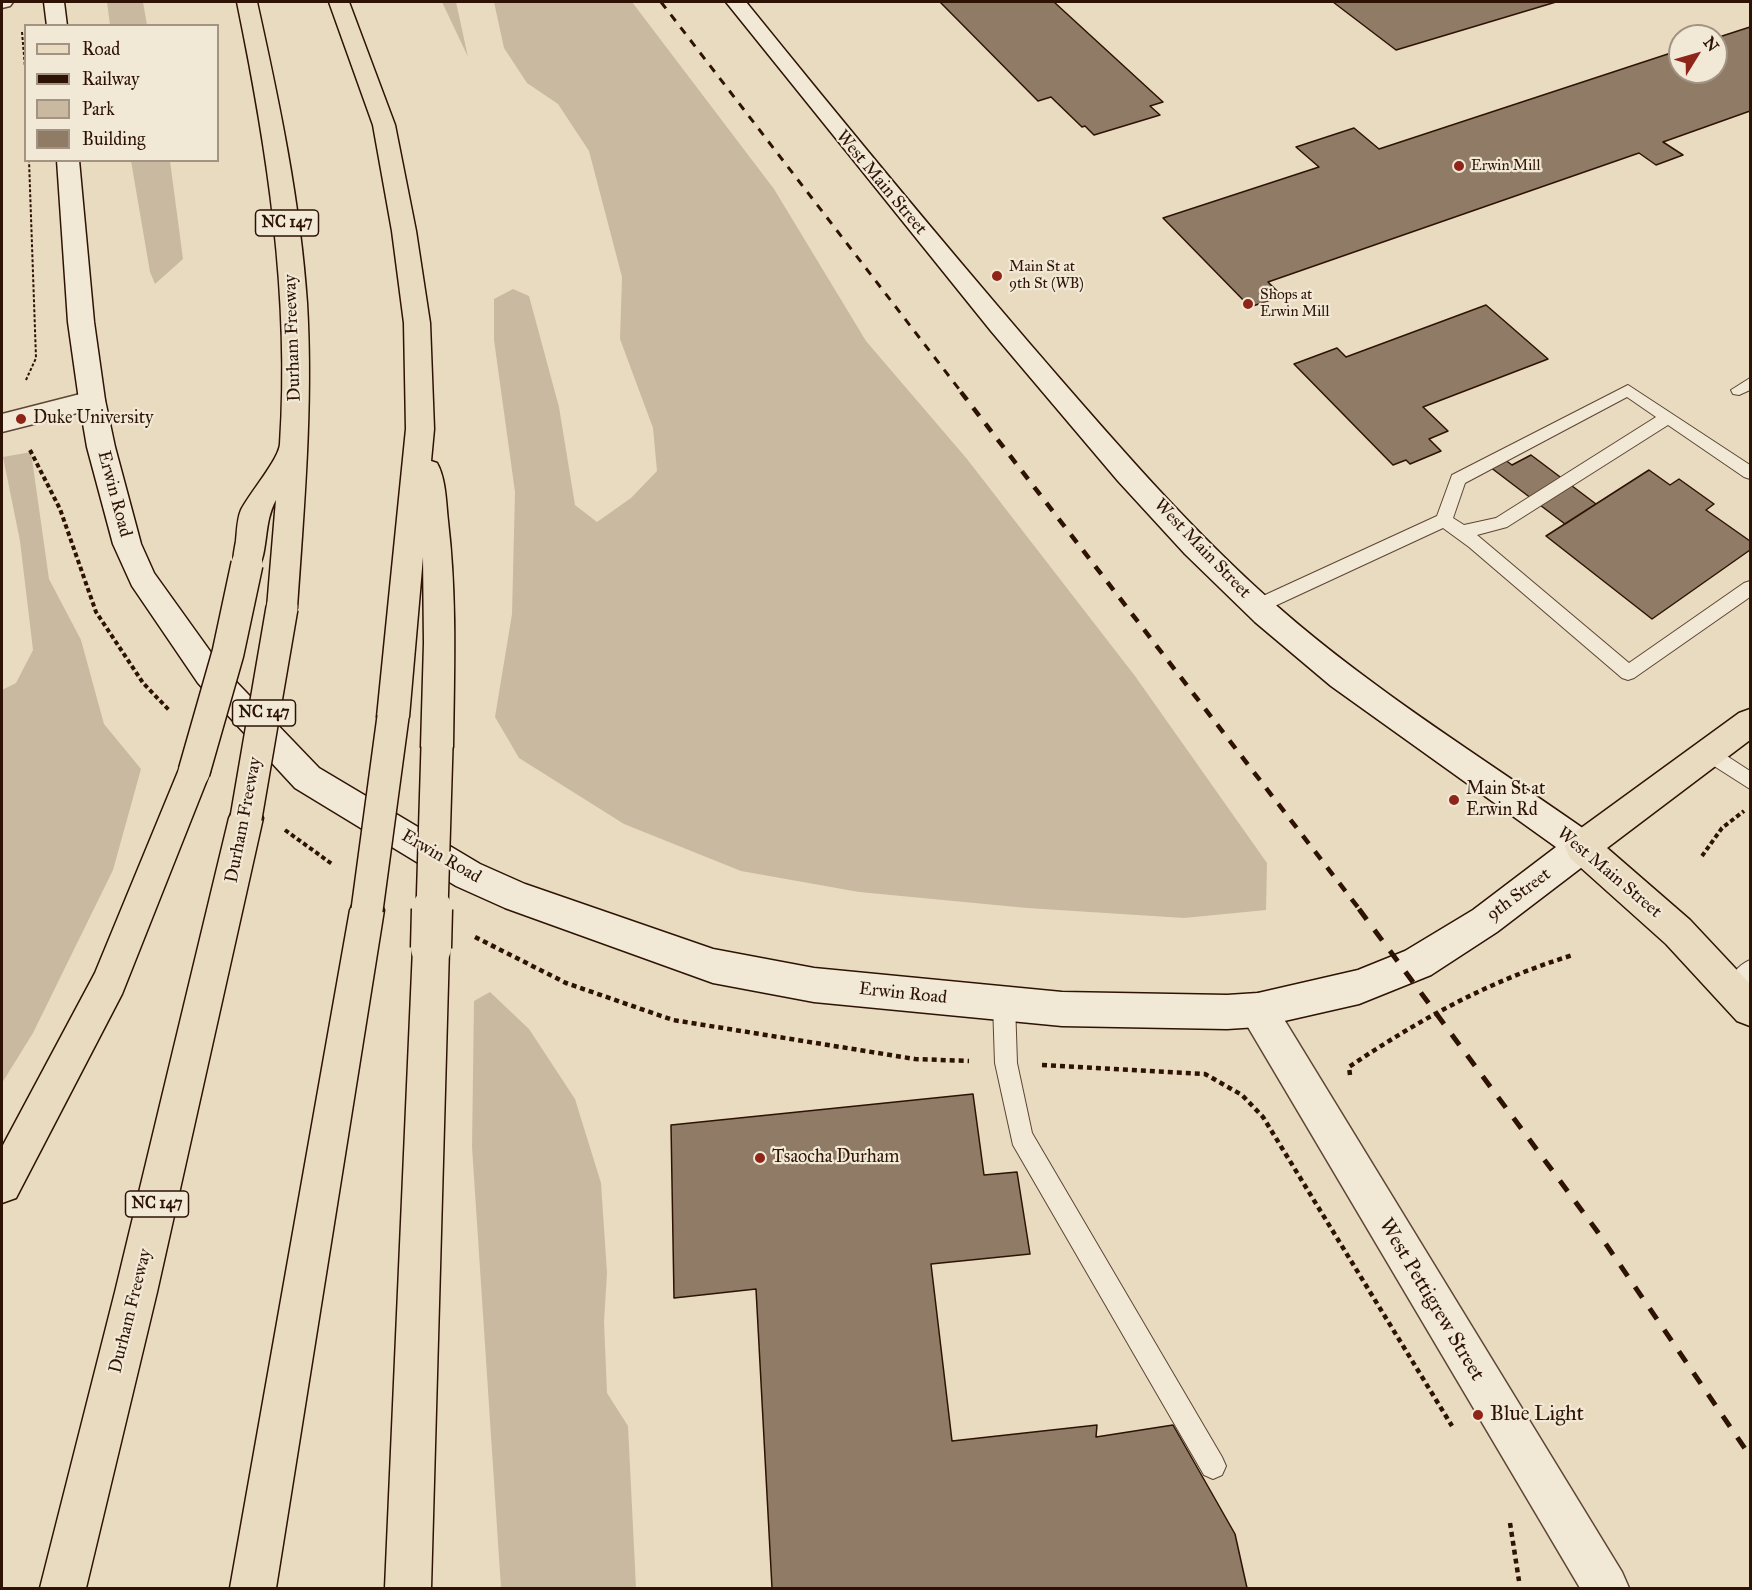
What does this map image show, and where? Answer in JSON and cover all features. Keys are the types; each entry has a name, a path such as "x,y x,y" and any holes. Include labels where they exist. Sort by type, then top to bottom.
{"main road":[{"path":"54,2 57,24"},
{"name":"Durham Freeway","path":"63,1588 136,1292 246,818 282,608 294,449 294,304 288,229 278,151 247,2"},
{"path":"253,1588 367,910 393,717 420,429 417,323 404,231 386,136 339,2"},
{"name":"West Main Street","path":"736,2 828,119 1068,405 1193,543 1258,606 1342,678 1582,848 1745,990"},
{"name":"Erwin Road","path":"68,162 81,322 92,400 101,447 127,544 142,578 209,674 307,778 468,875 518,897 713,966 814,985 1062,1009 1258,1010"},
{"path":"2,423 92,400"},
{"path":"408,1588 441,595 435,515 420,429"},
{"path":"2,1184 37,1122 109,982 195,772 228,652 254,513 294,449"},
{"name":"9th Street","path":"1258,1010 1359,987 1418,963 1485,921 1750,722"},
{"name":"West Pettigrew Street","path":"1258,1010 1606,1588"}],"lane":[{"path":"1258,606 1374,555 1444,520 1458,479 1628,390 1750,473"},
{"path":"1462,532 1502,523 1668,417"},
{"path":"1444,520 1462,532 1628,673 1750,588"},
{"path":"1710,753 1750,781"},
{"path":"1004,1004 1006,1063 1021,1137 1214,1466"}],"path":[{"path":"22,29 24,54"},
{"path":"1702,856 1722,828 1750,807"},
{"path":"1351,1086 1349,1067 1385,1042 1482,986 1532,966 1573,955"}],"green space":[{"path":"107,2 143,2 147,24 110,24"},
{"path":"442,2 456,2 468,57"},
{"path":"494,2 632,2 774,189 866,341 967,459 1135,676 1267,863 1266,910 1184,918 1027,908 859,892 741,871 624,824 519,758 495,717 512,614 515,492 494,340 494,299 513,289 529,296 559,407 575,505 597,522 631,498 657,471 653,428 620,339 622,277 589,151 558,104 527,83 504,48"},
{"path":"131,162 170,162 183,259 155,284 150,272"},
{"path":"31,452 49,579 81,640 104,724 141,769 113,870 33,1033 2,1083 2,690 16,683 33,650 20,541 3,457"},
{"path":"490,992 529,1029 575,1099 601,1183 607,1273 604,1322 607,1393 628,1426 636,1588 501,1588 472,1147 474,1001"}],"building":[{"path":"940,2 1054,2 1163,102 1150,106 1160,115 1094,135 1085,126 1082,127 1051,97 1038,101"},
{"path":"1333,2 1556,2 1396,50"},
{"name":"Erwin Mill","path":"1750,27 1750,111 1663,142 1683,155 1656,165 1639,153 1268,282 1282,296 1250,307 1163,218 1319,167 1296,147 1354,128 1379,149 1668,54 1668,84 1728,84 1728,34"},
{"path":"1486,305 1548,359 1423,407 1448,431 1429,439 1441,451 1410,464 1406,460 1393,465 1294,364 1337,348 1346,357"},
{"path":"1531,455 1596,504 1565,524 1490,467 1504,459 1512,465"},
{"path":"1649,470 1670,485 1679,479 1714,504 1706,510 1750,541 1750,550 1652,619 1546,536"},
{"path":"973,1094 984,1175 1017,1172 1030,1254 931,1264 952,1441 1097,1425 1096,1437 1173,1425 1235,1534 1247,1588 772,1588 756,1289 674,1298 671,1125"}],"railway":[{"path":"661,2 962,393"},
{"path":"961,392 1360,910"},
{"path":"1359,909 1597,1231 1750,1456"}],"place":[{"name":"Erwin Mill","path":"1459,166"},
{"name":"Main St at 9th St (WB)","path":"997,276"},
{"name":"Shops at Erwin Mill","path":"1248,304"},
{"name":"Duke University","path":"21,419"},
{"name":"Main St at Erwin Rd","path":"1454,800"},
{"name":"Tsaocha Durham","path":"760,1158"},
{"name":"Blue Light","path":"1478,1415"}]}
